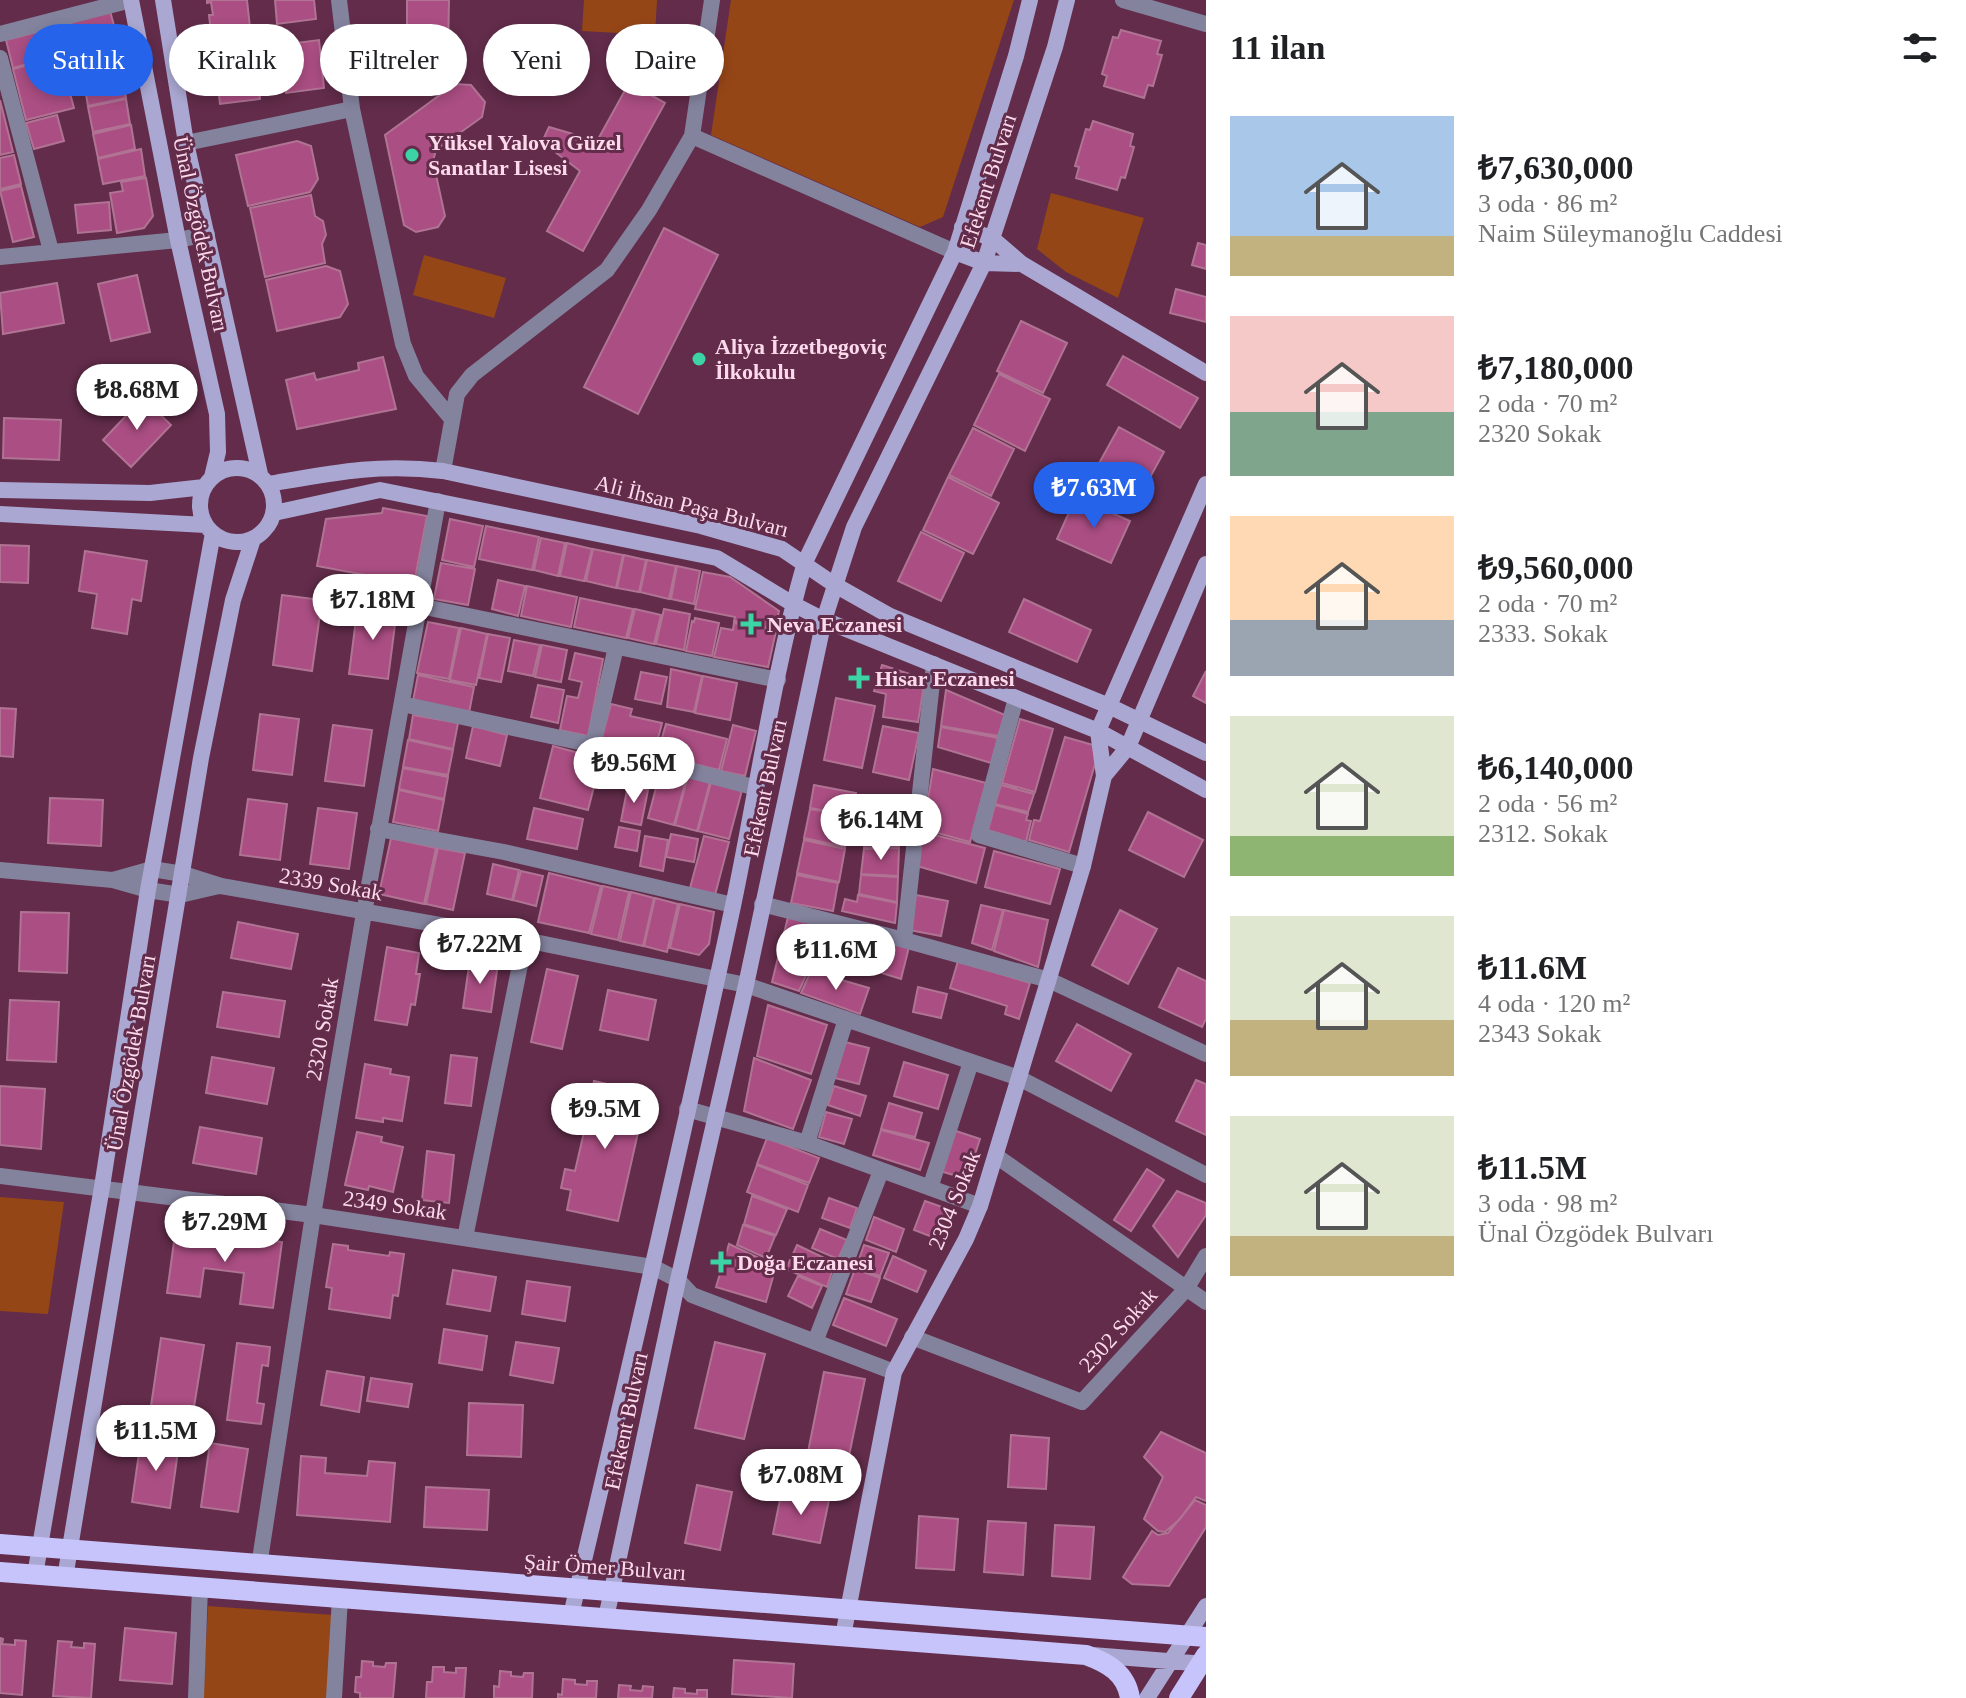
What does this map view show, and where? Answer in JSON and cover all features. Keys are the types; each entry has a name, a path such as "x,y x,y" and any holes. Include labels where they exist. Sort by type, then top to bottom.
{"main road":[{"name":"Ünal Özgödek Bulvarı","path":"131,0 178,240 217,414 218,452 208,482"},
{"name":"Ünal Özgödek Bulvarı","path":"163,0 186,143 264,479"},
{"name":"Efekent Bulvarı","path":"571,1615 653,1267 733,905 793,604 805,562 955,252 1016,56 1030,0"},
{"name":"Efekent Bulvarı","path":"606,1618 824,620 854,527 984,263 1055,47 1067,0"},
{"path":"962,227 993,239 1022,264 1206,373"},
{"path":"955,252 984,263 1022,264"},
{"name":"Ali İhsan Paşa Bulvarı","path":"264,479 406,466 443,471 701,526 782,549 835,585 890,616 1139,719 1206,753"},
{"path":"0,514 209,529 235,542 253,539 267,528 274,513 274,495 264,479 248,469 235,467 223,470 208,482 200,500 201,512 209,529"},
{"path":"0,490 150,493 208,482"},
{"path":"1104,776 1098,731 1206,484"},
{"name":"Ali İhsan Paşa Bulvarı","path":"274,513 380,490 717,558 824,620 1098,731 1206,790"},
{"name":"Ünal Özgödek Bulvarı","path":"35,1575 102,1187 209,529"},
{"name":"Ünal Özgödek Bulvarı","path":"65,1578 201,758 230,615 253,539"},
{"path":"1104,776 1128,747 1206,564"},
{"name":"2304 Sokak","path":"843,1636 894,1372 966,1239 980,1206 1083,866 1104,776"},
{"name":"Şair Ömer Bulvarı","path":"0,1544 1197,1636"},
{"path":"0,1572 1086,1655 1204,1661"},
{"path":"1147,1698 1171,1661 1197,1636 1206,1606"},
{"path":"1086,1655 1111,1664 1128,1687 1130,1698"},
{"path":"1179,1698 1204,1661"}],"street":[{"path":"0,34 131,0"},
{"path":"339,0 352,109 403,344 416,376 451,418"},
{"path":"443,471 457,394 472,375 607,270 667,182 692,136 712,0"},
{"path":"1123,0 1206,24"},
{"path":"0,58 51,251"},
{"path":"186,143 352,109"},
{"path":"692,136 955,252"},
{"path":"0,257 178,240 207,234"},
{"name":"2320 Sokak","path":"259,1566 313,1215 378,829 438,501"},
{"path":"420,606 778,680"},
{"path":"593,745 616,647"},
{"path":"904,940 934,664"},
{"path":"1016,698 979,835 1083,866"},
{"path":"402,704 593,745 757,788"},
{"path":"378,829 504,852 733,905"},
{"path":"113,880 152,869"},
{"name":"2339 Sokak","path":"152,869 183,874 221,886 525,940 746,985 1019,1078 1206,1175"},
{"path":"0,870 113,880 180,895 221,886"},
{"path":"762,904 1049,980 1206,1054"},
{"path":"465,1238 525,940"},
{"path":"807,1143 846,1019"},
{"path":"930,1188 971,1062"},
{"path":"687,1109 807,1143 980,1206"},
{"path":"996,1156 1206,1302"},
{"path":"815,1342 881,1171"},
{"name":"2349 Sokak","path":"0,1176 313,1215 653,1267 678,1280 692,1295 894,1372"},
{"name":"2302 Sokak","path":"912,1337 1082,1402 1186,1289 1206,1256"},
{"path":"196,1698 200,1587"},
{"path":"334,1698 340,1598"}],"shaded area":[{"path":"584,0 657,0 656,24 606,24 606,32 590,31 590,24 582,24"},
{"path":"731,0 1014,0 943,217 920,227 711,135 717,96 724,96 724,47"},
{"path":"1051,193 1144,218 1118,298 1066,272 1037,249"},
{"path":"424,255 506,278 494,318 413,295"},
{"path":"0,1197 64,1202 48,1314 0,1311"},
{"path":"208,1606 334,1615 328,1698 203,1698"}],"building":[{"path":"207,0 247,0 250,24 210,24 209,15 213,15 211,2 207,3"},
{"path":"275,0 314,0 316,19 277,24"},
{"path":"407,0 449,0 449,24 407,24"},
{"path":"110,11 114,24 71,24"},
{"path":"1121,30 1161,41 1157,54 1162,55 1153,86 1148,85 1144,98 1104,86 1107,76 1102,74 1113,37 1118,38"},
{"path":"24,35 24,65 13,68 6,40"},
{"path":"319,40 320,89 304,91 304,42"},
{"path":"24,66 24,96 71,96 74,108 26,120 13,69"},
{"name":"Yüksel Yalova Güzel Sanatlar Lisesi","path":"467,85 471,85 485,102 482,117 436,150 433,161 445,216 438,227 416,232 404,225 385,135 439,96 467,96"},
{"path":"86,96 126,96 126,98 88,106"},
{"path":"219,96 260,96 260,99 220,104"},
{"path":"622,96 652,96 665,103 583,251 547,231 580,171 542,142 549,127 597,141"},
{"path":"126,99 130,124 93,132 88,107"},
{"path":"0,100 13,152 0,155"},
{"path":"57,115 64,141 34,149 26,123"},
{"path":"1093,121 1133,134 1130,146 1134,147 1125,178 1121,177 1117,190 1076,178 1079,167 1075,166 1086,129 1090,130"},
{"path":"131,125 135,149 98,158 93,134"},
{"path":"297,141 311,146 318,179 310,192 248,206 236,155"},
{"path":"141,149 145,176 103,184 98,159"},
{"path":"14,155 21,184 0,189 0,158"},
{"path":"146,178 153,216 144,228 117,233 110,193 123,191 121,182"},
{"path":"21,186 34,237 13,242 0,191"},
{"path":"311,195 315,216 323,221 326,235 322,244 325,263 265,277 250,208"},
{"path":"109,202 111,230 78,233 75,205"},
{"path":"664,228 718,255 638,414 584,387"},
{"path":"1198,243 1206,245 1206,269 1192,265"},
{"path":"326,266 340,271 348,304 340,317 277,331 266,280"},
{"path":"137,275 150,332 111,341 98,284"},
{"path":"57,283 64,323 3,334 0,293"},
{"path":"1176,289 1206,297 1206,322 1170,313"},
{"path":"1021,321 1067,343 1043,393 997,371"},
{"path":"1123,356 1198,398 1180,428 1107,385"},
{"path":"383,357 396,409 297,429 286,380 314,373 316,380 359,370 358,363"},
{"path":"999,374 1050,399 1025,451 974,425"},
{"path":"143,398 171,425 131,467 103,440"},
{"path":"4,418 61,420 59,460 3,458"},
{"path":"1119,427 1164,452 1143,490 1098,465"},
{"path":"973,428 1014,449 991,496 949,475"},
{"path":"948,477 999,503 973,554 923,530"},
{"path":"1076,497 1130,521 1111,563 1057,539"},
{"path":"383,508 427,516 414,584 317,566 326,519 382,513"},
{"path":"450,519 483,526 474,567 442,560"},
{"path":"486,526 539,537 532,570 479,559"},
{"path":"921,532 964,553 941,601 898,581"},
{"path":"541,538 565,543 558,576 534,570"},
{"path":"567,543 592,549 584,581 560,576"},
{"path":"0,545 29,546 28,583 0,582"},
{"path":"593,549 623,555 616,588 586,581"},
{"path":"85,551 147,561 141,601 132,599 127,634 92,628 97,594 79,591"},
{"path":"624,555 646,560 639,592 617,588"},
{"path":"647,560 676,566 669,599 640,592"},
{"path":"441,563 475,569 468,605 434,599"},
{"path":"677,566 700,571 694,604 671,599"},
{"path":"703,572 730,577 779,611 775,629 695,609"},
{"path":"498,580 525,586 518,616 492,609"},
{"path":"527,586 577,597 571,627 521,616"},
{"path":"282,595 322,600 312,671 273,665"},
{"path":"580,598 633,609 626,638 574,627"},
{"path":"1024,599 1091,630 1077,662 1009,632"},
{"path":"358,604 397,609 388,679 349,674"},
{"path":"635,609 661,615 654,644 628,638"},
{"path":"664,609 690,614 684,650 656,644"},
{"path":"695,618 719,623 712,656 686,651"},
{"path":"428,622 459,628 449,679 417,673"},
{"path":"734,623 776,631 768,667 714,657 721,628 733,630"},
{"path":"461,628 487,634 476,685 450,680"},
{"path":"488,634 510,638 501,682 479,678"},
{"path":"514,640 540,645 533,676 508,671"},
{"path":"542,645 567,650 561,682 535,677"},
{"path":"575,653 603,659 588,736 560,730 567,696 578,698 582,682 569,679"},
{"path":"882,665 925,679 918,722 883,717 886,694 874,691"},
{"path":"671,669 702,676 694,712 667,707"},
{"path":"1206,671 1206,703 1193,696"},
{"path":"641,672 667,677 661,704 635,699"},
{"path":"418,675 474,687 469,713 413,701"},
{"path":"703,676 737,683 730,720 695,713"},
{"path":"538,685 564,690 558,723 531,717"},
{"path":"946,690 1005,715 998,736 941,726"},
{"path":"836,698 875,706 862,768 824,760"},
{"path":"611,704 632,709 630,716 662,723 654,754 601,741"},
{"path":"0,708 16,709 13,757 0,756"},
{"path":"260,714 299,719 292,775 253,770"},
{"path":"413,715 458,723 453,749 409,739"},
{"path":"1020,719 1053,729 1035,792 1002,783"},
{"path":"666,724 727,739 719,770 657,755"},
{"path":"333,725 372,730 364,786 325,781"},
{"path":"733,725 756,731 745,776 721,771"},
{"path":"473,726 507,735 500,766 466,758"},
{"path":"883,726 919,733 909,780 873,772"},
{"path":"941,727 998,738 991,763 938,747"},
{"path":"1065,737 1100,747 1069,852 1029,840 1034,820 1040,821"},
{"path":"408,740 453,750 448,775 403,767"},
{"path":"553,746 601,759 588,810 540,798"},
{"path":"403,768 448,777 444,799 399,789"},
{"path":"661,769 687,776 674,825 648,818"},
{"path":"933,769 986,783 970,842 923,829"},
{"path":"688,776 710,782 697,831 675,825"},
{"path":"711,782 742,790 729,839 698,831"},
{"path":"628,785 648,790 641,825 621,821"},
{"path":"814,785 856,793 852,815 810,808"},
{"path":"1001,785 1034,794 1028,812 995,804"},
{"path":"399,790 444,800 438,831 393,822"},
{"path":"50,798 103,800 101,846 48,843"},
{"path":"248,799 287,804 280,860 240,855"},
{"path":"995,805 1028,814 1026,820 1031,821 1026,842 988,830"},
{"path":"318,808 357,813 349,869 310,864"},
{"path":"534,808 583,819 577,849 527,839"},
{"path":"810,809 851,816 845,847 804,838"},
{"path":"1148,812 1203,840 1184,877 1129,850"},
{"path":"901,824 899,847 864,848 865,828"},
{"path":"619,827 640,831 637,851 615,847"},
{"path":"923,832 985,848 976,883 917,866"},
{"path":"671,834 698,839 694,862 666,857"},
{"path":"645,836 668,840 663,871 640,866"},
{"path":"704,836 729,842 715,895 690,888"},
{"path":"391,838 436,848 424,904 379,894"},
{"path":"804,840 845,849 839,882 797,873"},
{"path":"438,848 465,853 453,910 426,904"},
{"path":"899,848 898,876 861,874 864,849"},
{"path":"994,851 1060,869 1050,904 985,887"},
{"path":"493,864 519,870 512,900 487,894"},
{"path":"521,871 543,876 536,906 513,900"},
{"path":"549,873 601,886 589,933 538,922"},
{"path":"797,875 838,883 833,911 791,903"},
{"path":"861,875 898,877 897,902 859,894"},
{"path":"603,886 629,892 618,940 591,934"},
{"path":"631,892 654,898 643,946 620,941"},
{"path":"858,895 897,903 895,923 842,911 845,899 857,902"},
{"path":"916,895 948,901 941,936 909,930"},
{"path":"655,898 678,904 667,952 644,946"},
{"path":"680,904 714,912 709,944 699,955 670,948"},
{"path":"981,905 1003,910 992,950 972,943"},
{"path":"1004,910 1048,920 1038,967 994,951"},
{"path":"1120,910 1157,929 1128,984 1092,965"},
{"path":"21,912 69,913 67,973 19,971"},
{"path":"788,917 828,927 814,960 807,959 804,968 809,969 799,991 772,982"},
{"path":"238,922 298,934 291,969 231,958"},
{"path":"831,927 909,947 901,979 869,969 867,975 817,960"},
{"path":"387,947 419,953 416,974 420,974 415,1005 411,1004 407,1025 375,1020"},
{"path":"470,959 498,964 491,1012 463,1008"},
{"path":"958,961 1030,983 1019,1019 1005,1014 1007,1006 950,988"},
{"path":"1178,968 1206,981 1206,1019 1202,1027 1159,1007"},
{"path":"547,969 578,976 562,1049 531,1042"},
{"path":"811,971 869,988 860,1014 801,993"},
{"path":"918,987 947,994 941,1018 913,1012"},
{"path":"608,990 656,1000 648,1040 600,1030"},
{"path":"223,992 285,1001 279,1037 217,1027"},
{"path":"10,1000 59,1002 56,1062 7,1060"},
{"path":"768,1005 827,1025 811,1074 757,1056"},
{"path":"1077,1024 1131,1054 1111,1091 1056,1061"},
{"path":"845,1042 869,1048 859,1084 835,1078"},
{"path":"451,1055 477,1058 471,1106 445,1103"},
{"path":"212,1057 274,1068 267,1104 206,1093"},
{"path":"754,1058 811,1080 793,1129 744,1111"},
{"path":"904,1062 948,1075 938,1109 894,1096"},
{"path":"365,1064 391,1069 390,1074 409,1077 402,1121 356,1118"},
{"path":"1196,1080 1206,1084 1206,1135 1176,1121"},
{"path":"594,1081 647,1093 618,1221 567,1210 571,1190 561,1188 565,1169 575,1171 587,1119 578,1117 582,1097 591,1099"},
{"path":"0,1086 45,1089 41,1149 0,1145"},
{"path":"834,1086 866,1096 860,1116 828,1105"},
{"path":"889,1103 922,1113 915,1137 881,1129"},
{"path":"826,1112 852,1119 844,1144 819,1137"},
{"path":"200,1127 262,1138 256,1174 193,1163"},
{"path":"881,1130 929,1143 920,1170 873,1155"},
{"path":"953,1130 980,1139 967,1179 940,1171"},
{"path":"357,1132 382,1137 381,1142 403,1147 393,1192 369,1186 368,1190 345,1185"},
{"path":"767,1138 819,1158 809,1183 757,1164"},
{"path":"427,1151 454,1155 449,1203 422,1200"},
{"path":"757,1165 808,1185 798,1212 747,1192"},
{"path":"1147,1169 1164,1180 1131,1231 1114,1220"},
{"path":"1177,1191 1206,1203 1206,1215 1178,1257 1153,1226"},
{"path":"752,1196 787,1209 776,1235 744,1224"},
{"path":"829,1198 857,1208 850,1228 822,1218"},
{"path":"925,1201 951,1210 940,1240 914,1230"},
{"path":"874,1217 904,1229 896,1252 866,1240"},
{"path":"743,1225 775,1236 766,1258 737,1245"},
{"path":"176,1227 282,1242 273,1308 240,1304 244,1273 204,1268 200,1297 167,1293"},
{"path":"820,1229 847,1240 838,1259 812,1248"},
{"path":"333,1244 348,1246 348,1250 389,1256 390,1252 404,1254 398,1296 393,1295 390,1318 329,1309 332,1288 326,1287"},
{"path":"729,1244 776,1266 766,1302 716,1287"},
{"path":"797,1245 835,1263 827,1287 786,1269"},
{"path":"864,1245 889,1253 880,1276 856,1268"},
{"path":"893,1256 926,1271 917,1292 884,1278"},
{"path":"855,1269 880,1278 871,1302 846,1294"},
{"path":"453,1270 496,1277 490,1311 447,1304"},
{"path":"798,1276 822,1286 812,1308 788,1296"},
{"path":"527,1281 570,1287 565,1321 522,1314"},
{"path":"844,1298 897,1319 886,1346 833,1325"},
{"path":"444,1329 487,1336 482,1370 439,1363"},
{"path":"161,1338 204,1345 193,1413 151,1406"},
{"path":"516,1342 559,1348 553,1383 510,1375"},
{"path":"715,1342 765,1354 744,1439 695,1428"},
{"path":"237,1343 270,1347 268,1366 262,1365 257,1403 264,1404 261,1424 227,1420"},
{"path":"327,1371 364,1377 359,1412 321,1405"},
{"path":"824,1372 865,1379 845,1475 805,1467"},
{"path":"371,1378 412,1384 408,1407 367,1401"},
{"path":"469,1403 523,1405 521,1457 467,1455"},
{"path":"1161,1432 1206,1453 1206,1501 1196,1497 1180,1519 1165,1532 1158,1531 1144,1519 1163,1477 1144,1457"},
{"path":"1011,1435 1049,1438 1046,1489 1008,1487"},
{"path":"141,1439 179,1444 170,1508 132,1502"},
{"path":"210,1443 248,1449 238,1512 201,1507"},
{"path":"301,1456 326,1458 325,1473 367,1476 369,1461 395,1463 390,1522 297,1515"},
{"path":"697,1485 732,1492 720,1550 685,1543"},
{"path":"426,1487 489,1490 487,1530 424,1527"},
{"path":"782,1490 829,1500 820,1543 773,1534"},
{"path":"1195,1500 1206,1505 1206,1527 1169,1586 1132,1584 1123,1577 1152,1531 1158,1535 1168,1533"},
{"path":"919,1516 958,1519 954,1570 916,1568"},
{"path":"988,1521 1026,1523 1023,1575 984,1572"},
{"path":"1055,1525 1094,1527 1090,1579 1052,1576"},
{"path":"125,1628 176,1633 172,1684 120,1680"},
{"path":"0,1638 3,1639 2,1644 15,1645 15,1640 26,1641 22,1695 0,1693"},
{"path":"58,1641 72,1642 71,1647 84,1648 84,1643 95,1644 91,1698 53,1696"},
{"path":"734,1660 794,1664 792,1698 732,1694"},
{"path":"362,1661 385,1667 386,1663 396,1663 393,1698 360,1698 360,1693 355,1692 356,1677 361,1677"},
{"path":"433,1667 444,1667 444,1672 456,1673 456,1668 466,1668 464,1698 426,1698 427,1682 432,1682"},
{"path":"500,1671 523,1677 524,1673 533,1673 532,1698 494,1698 494,1686 499,1687"},
{"path":"563,1679 587,1685 587,1681 597,1681 596,1698 558,1698 558,1694 562,1695"},
{"path":"619,1685 642,1691 643,1686 653,1687 652,1698 618,1698"},
{"path":"674,1688 697,1694 697,1690 707,1690 707,1698 673,1698"}],"place":[{"name":"Yüksel Yalova Güzel Sanatlar Lisesi","path":"412,155"},
{"name":"Aliya İzzetbegoviç İlkokulu","path":"699,359"},
{"name":"Neva Eczanesi","path":"751,624"},
{"name":"Hisar Eczanesi","path":"859,678"},
{"name":"Doğa Eczanesi","path":"721,1262"}]}
